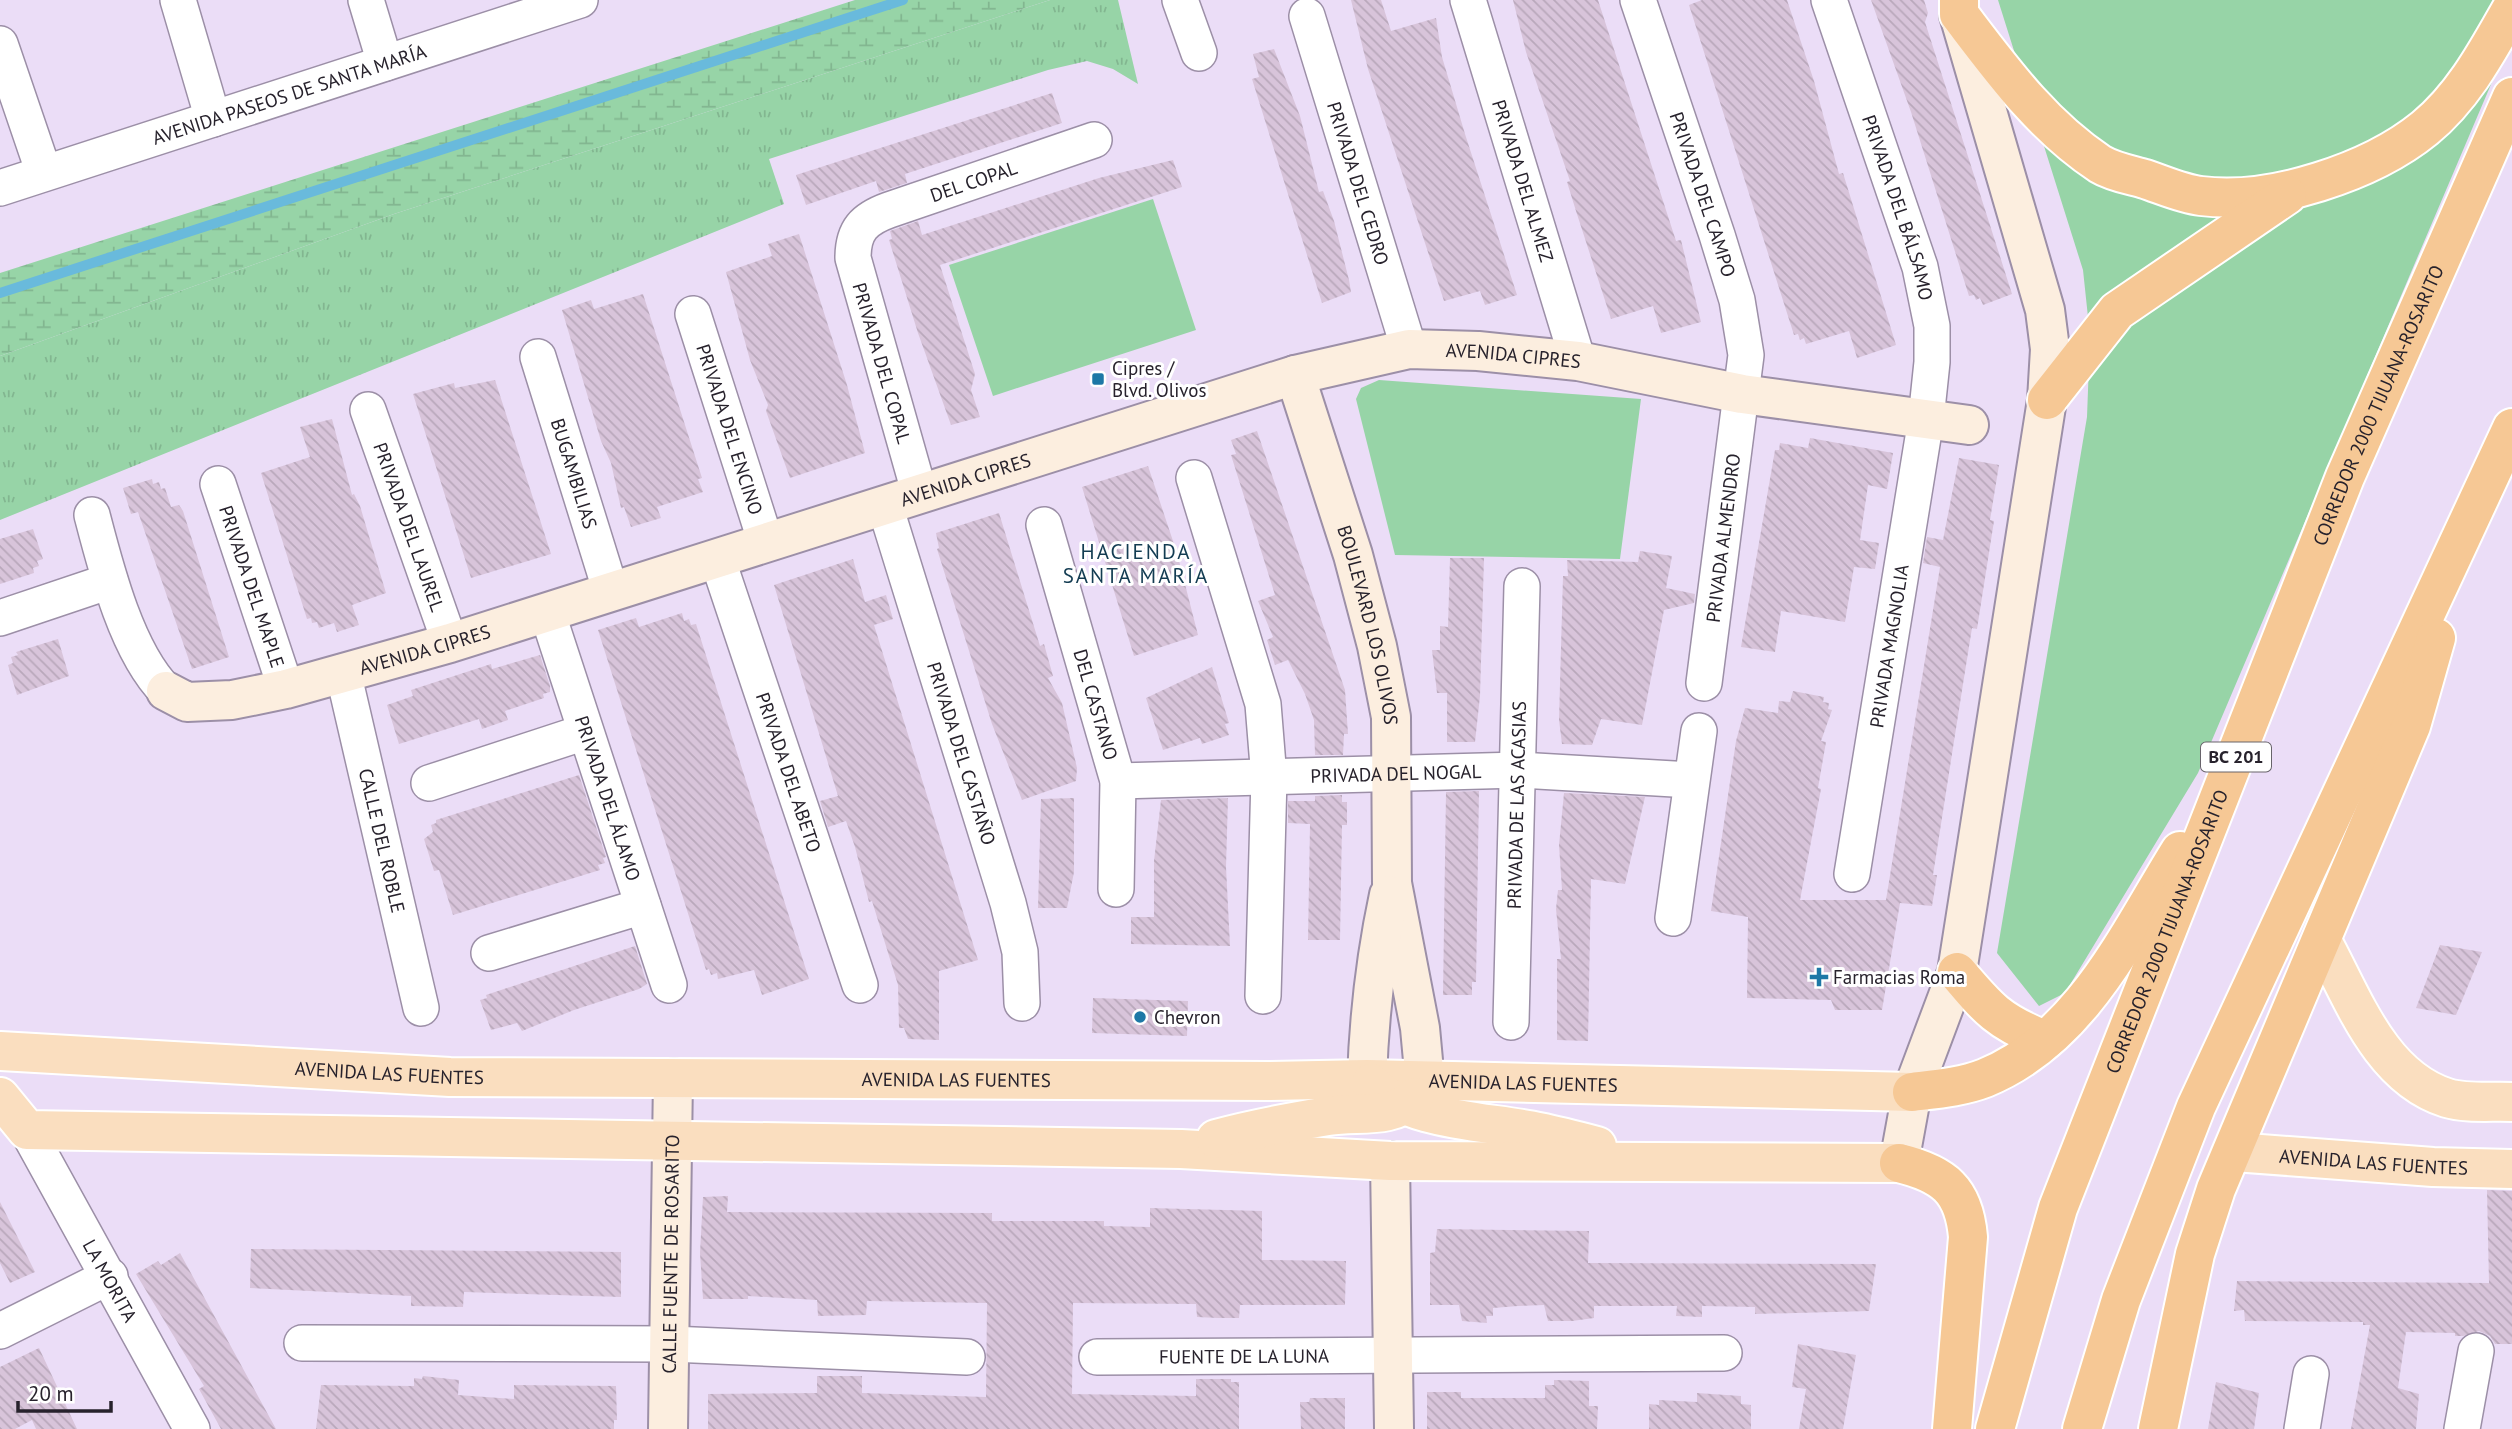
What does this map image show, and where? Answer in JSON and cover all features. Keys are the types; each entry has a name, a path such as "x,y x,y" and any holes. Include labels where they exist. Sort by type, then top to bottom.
{"highway":[{"path":"1957,5 2011,82 2059,134 2104,166 2200,196 2238,198 2326,180 2373,161 2427,127 2477,70 2512,8"},
{"name":"CORREDOR 2000 TIJUANA-ROSARITO","path":"1995,1429 2058,1208 2345,477 2512,97"},
{"path":"2047,400 2117,311 2300,186"},
{"path":"2082,1429 2121,1300 2196,1107 2469,526 2512,428"},
{"path":"2158,1429 2195,1254 2216,1189 2234,1152 2249,1110 2411,726 2469,526"},
{"path":"1912,1092 1956,1087 1985,1078 2015,1063 2066,1023 2093,990 2231,768"},
{"path":"1957,972 1991,1013 2010,1026 2045,1040"},
{"path":"1899,1163 1916,1167 1949,1184 1966,1210 1968,1237 1952,1429"}],"main road":[{"path":"2322,941 2370,1029 2404,1075 2426,1090 2450,1099 2512,1102"},
{"name":"AVENIDA LAS FUENTES","path":"0,1051 450,1077 1255,1081 1367,1079 1415,1094 1620,1083 1912,1092"},
{"path":"1181,1149 1241,1132 1332,1115 1386,1113 1415,1094 1449,1117 1539,1132 1649,1160"},
{"path":"0,1097 27,1130 672,1143 1181,1149 1390,1161 1899,1163"},
{"name":"AVENIDA LAS FUENTES","path":"2234,1152 2433,1167 2512,1169"}],"street":[{"path":"178,0 214,119"},
{"path":"366,0 384,63"},
{"name":"PRIVADA DEL ALMEZ","path":"1468,0 1578,361"},
{"name":"PRIVADA DEL CAMPO","path":"1638,0 1737,300 1746,355 1742,394"},
{"name":"PRIVADA DEL BÁLSAMO","path":"1829,0 1920,267 1932,326 1932,362 1926,419"},
{"path":"1185,2 1199,53"},
{"name":"AVENIDA PASEOS DE SANTA MARÍA","path":"0,188 563,3"},
{"path":"1899,1163 1912,1092 1957,972 2047,400 2050,349 2045,310 1957,5"},
{"name":"PRIVADA DEL CEDRO","path":"1307,16 1409,349"},
{"path":"0,44 44,173"},
{"name":"DEL COPAL","path":"857,231 862,223 879,213 1094,140"},
{"name":"PRIVADA DEL COPAL","path":"857,231 853,258 920,495"},
{"name":"PRIVADA DEL ENCINO","path":"694,314 766,543"},
{"name":"AVENIDA CIPRES","path":"92,515 110,581 149,674 166,691 187,702 208,703 286,689 450,643 1295,375 1409,349 1478,351 1578,361 1742,394 1969,425"},
{"name":"BUGAMBILIAS","path":"538,357 611,592"},
{"name":"BOULEVARD LOS OLIVOS","path":"1295,375 1353,555 1377,646 1391,717 1392,883 1420,1028 1415,1094"},
{"name":"PRIVADA ALMENDRO","path":"1704,683 1742,394"},
{"name":"PRIVADA DEL LAUREL","path":"368,410 450,643"},
{"name":"PRIVADA MAGNOLIA","path":"1852,874 1926,419"},
{"path":"1194,478 1263,704 1269,778 1263,996"},
{"name":"PRIVADA DEL MAPLE","path":"218,484 286,689"},
{"name":"PRIVADA DEL CASTAÑO","path":"885,506 1008,903 1020,952 1022,1003"},
{"name":"DEL CASTANO","path":"1044,526 1118,781 1116,889"},
{"name":"PRIVADA DEL ABETO","path":"717,558 860,985"},
{"path":"0,618 110,581"},
{"name":"PRIVADA DE LAS ACASIAS","path":"1511,1023 1522,586"},
{"name":"PRIVADA DEL ÁLAMO","path":"547,612 669,985"},
{"name":"CALLE DEL ROBLE","path":"343,672 421,1008"},
{"path":"1673,918 1699,731"},
{"path":"429,783 585,732"},
{"name":"PRIVADA DEL NOGAL","path":"1118,781 1519,771 1691,780"},
{"name":"BOULEVARD LOS OLIVOS","path":"1367,1079 1369,1024 1377,956 1392,883"},
{"path":"489,953 643,906"},
{"name":"CALLE FUENTE DE ROSARITO","path":"668,1429 673,1078"},
{"name":"LA MORITA","path":"27,1130 110,1276 192,1429"},
{"path":"1390,1161 1394,1429"},
{"path":"0,1331 110,1276"},
{"path":"302,1343 671,1344 967,1357"},
{"path":"2462,1429 2476,1351"},
{"name":"FUENTE DE LA LUNA","path":"1097,1357 1724,1353"},
{"path":"2302,1429 2311,1374"}],"green space":[{"path":"855,0 1050,0 394,214 0,356 0,273"},
{"path":"1050,0 1118,0 1138,84 1113,69 1087,61 1048,70 769,159 784,204 0,520 0,356 394,214"},
{"path":"1998,0 2512,0 2512,35 2198,773 2065,993 2039,1006 1997,953 2087,417 2090,336 2083,270"},
{"path":"1153,199 1196,330 993,396 949,265"},
{"path":"1379,380 1641,399 1620,559 1395,555 1356,399 1361,388"}],"building":[{"path":"1351,0 1381,0 1391,31 1436,18 1442,57 1517,295 1485,305 1480,291 1444,301 1368,69"},
{"path":"1513,0 1598,0 1676,241 1681,240 1701,322 1661,333 1653,306 1611,319 1567,182 1570,181 1526,52"},
{"path":"1702,0 1787,0 1814,81 1839,174 1843,173 1896,345 1857,358 1849,331 1806,344 1804,338 1800,340 1798,334 1794,335 1689,5"},
{"path":"1871,0 1924,0 1928,13 1925,22 2012,294 1983,305 1980,298 1976,300 1974,295 1969,296 1911,112"},
{"path":"1274,49 1300,116 1319,192 1323,191 1334,221 1349,280 1351,292 1322,303 1252,79 1259,77 1253,54"},
{"path":"1052,93 1062,123 905,174 907,183 879,192 876,181 806,205 796,175"},
{"path":"1173,160 1182,187 940,265 975,374 971,390 980,417 951,425 918,333 889,240 892,239 890,231 918,221 922,235 1099,178"},
{"path":"799,234 847,385 865,453 790,478 766,411 768,405 750,360 726,272 772,256 768,244"},
{"path":"643,294 702,478 698,479 703,492 657,507 661,518 631,527 624,507 621,508 611,463 601,441 562,310 591,300 594,309"},
{"path":"495,380 551,554 471,578 413,394 454,383 455,388"},
{"path":"332,419 352,495 354,494 360,506 386,593 352,605 359,625 337,632 334,623 319,628 317,622 312,623 311,618 307,619 261,473 310,457 300,427"},
{"path":"1257,431 1345,690 1348,734 1344,734 1343,755 1315,755 1314,720 1305,694 1288,660 1275,665 1267,640 1273,637 1258,601 1275,595 1231,455 1236,454 1231,440"},
{"path":"1810,438 1893,453 1887,489 1868,485 1860,540 1879,543 1875,569 1854,567 1845,622 1781,611 1775,652 1741,647 1775,450 1779,450 1780,443 1808,448"},
{"path":"1959,458 1999,465 1990,520 1994,521 1977,629 1972,628 1933,875 1937,875 1932,906 1900,903 1882,1010 1835,1010 1831,1000 1747,998 1748,917 1711,911 1736,741 1745,708 1778,713 1779,701 1790,702 1793,691 1824,697 1823,702 1829,703 1828,709 1832,710 1821,741 1826,742 1818,788 1821,789 1800,900 1886,900 1940,567 1923,563 1927,537 1943,540"},
{"path":"1148,466 1177,553 1198,635 1134,656 1082,487"},
{"path":"152,479 153,484 159,482 161,489 165,488 171,507 179,505 183,511 229,657 192,669 138,512 131,514 123,488"},
{"path":"999,513 1040,646 1044,644 1053,676 1048,678 1062,703 1077,768 1076,781 1022,800 992,724 937,549 936,533"},
{"path":"33,529 43,559 37,561 39,566 33,568 34,573 0,584 0,539"},
{"path":"1640,551 1672,556 1666,588 1695,594 1694,603 1664,610 1642,725 1601,719 1592,745 1562,744 1559,720 1563,576 1568,576 1567,560 1638,562"},
{"path":"1450,558 1484,558 1480,696 1475,742 1447,742 1447,693 1437,693 1432,650 1440,650 1440,626 1448,627"},
{"path":"853,559 865,602 886,595 893,619 874,625 978,960 939,971 939,1040 908,1039 904,1028 899,1028 898,985 872,901 869,902 846,821 828,827 820,801 838,796 774,585"},
{"path":"682,613 684,621 689,619 691,625 696,624 809,979 762,995 754,970 718,979 717,973 711,975 709,969 706,970 598,630 636,618 639,627"},
{"path":"58,639 69,676 17,695 8,665 13,663 11,657 18,655 16,652"},
{"path":"540,655 550,686 550,692 543,694 544,698 505,711 508,720 482,729 479,719 399,744 387,705 413,696 411,690 491,664 492,669"},
{"path":"1212,667 1229,723 1225,724 1229,735 1202,744 1200,738 1163,750 1146,698"},
{"path":"579,775 606,857 603,858 605,863 598,865 600,870 453,915 439,870 434,871 424,839 433,832 431,825 436,823 436,820"},
{"path":"1479,791 1476,982 1472,982 1472,995 1443,995 1446,792"},
{"path":"1564,793 1645,797 1625,884 1591,879 1588,1041 1557,1040 1557,959 1561,959 1556,909 1558,890 1562,890 1559,845"},
{"path":"1342,795 1342,802 1347,802 1347,825 1342,825 1340,940 1308,940 1310,824 1288,823 1288,801 1315,801 1315,796"},
{"path":"1074,798 1074,872 1067,908 1038,908 1041,799"},
{"path":"1228,798 1226,867 1230,946 1131,944 1131,917 1154,917 1154,861 1161,800"},
{"path":"2440,945 2482,952 2456,1015 2416,1008"},
{"path":"635,946 647,984 639,989 574,1010 522,1031 517,1023 491,1030 480,1000 487,998 486,995"},
{"name":"Chevron","path":"1093,998 1188,1001 1187,1036 1092,1033"},
{"path":"2487,1190 2512,1191 2512,1344 2495,1344 2490,1336 2479,1331 2463,1336 2455,1336 2455,1333 2406,1332 2398,1388 2419,1394 2416,1429 2351,1429 2370,1325 2363,1325 2363,1322 2245,1321 2244,1310 2234,1311 2237,1281 2489,1283"},
{"path":"728,1196 727,1212 992,1213 992,1221 1104,1221 1104,1226 1150,1227 1150,1208 1262,1211 1262,1260 1346,1261 1345,1305 1240,1305 1239,1318 1218,1318 1197,1317 1196,1304 1073,1303 1072,1394 1196,1396 1196,1379 1231,1379 1231,1382 1239,1382 1239,1429 708,1429 708,1394 817,1393 817,1376 862,1376 862,1393 986,1397 987,1303 867,1301 866,1315 818,1316 817,1300 748,1296 748,1299 703,1299 700,1253 703,1197"},
{"path":"0,1202 35,1272 10,1283 0,1263"},
{"path":"1437,1229 1589,1231 1588,1263 1876,1264 1869,1311 1755,1314 1755,1307 1702,1306 1702,1317 1676,1316 1677,1306 1594,1306 1594,1318 1548,1321 1544,1305 1493,1308 1493,1316 1486,1316 1487,1323 1462,1321 1459,1305 1430,1305 1430,1253 1435,1252"},
{"path":"251,1249 621,1252 621,1297 464,1292 463,1307 411,1306 411,1296 250,1288"},
{"path":"180,1253 276,1429 221,1429 199,1389 204,1386 136,1274 158,1261 161,1265"},
{"path":"1798,1344 1856,1355 1843,1429 1799,1429 1806,1389 1792,1387"},
{"path":"39,1348 77,1429 36,1429 32,1420 15,1429 0,1429 0,1367"},
{"path":"423,1376 459,1380 458,1395 514,1399 514,1385 616,1386 617,1420 614,1420 614,1429 316,1429 321,1385 414,1386 414,1378 422,1379"},
{"path":"1554,1380 1589,1381 1589,1406 1598,1406 1597,1429 1427,1429 1427,1392 1461,1392 1461,1398 1545,1398 1545,1385 1554,1385"},
{"path":"2216,1382 2259,1393 2254,1429 2208,1429"},
{"path":"1697,1393 1741,1396 1741,1404 1751,1405 1751,1429 1649,1429 1649,1404 1659,1405 1659,1400 1697,1402"},
{"path":"1310,1398 1345,1398 1345,1429 1301,1429 1300,1402 1309,1402"}],"waterway":[{"path":"0,293 903,0"}],"place":[{"name":"Cipres / Blvd. Olivos","path":"1098,379"},
{"name":"Farmacias Roma","path":"1819,977"},
{"name":"Chevron","path":"1140,1017"}],"district":[{"name":"HACIENDA SANTA MARÍA","path":"1136,564"}]}
